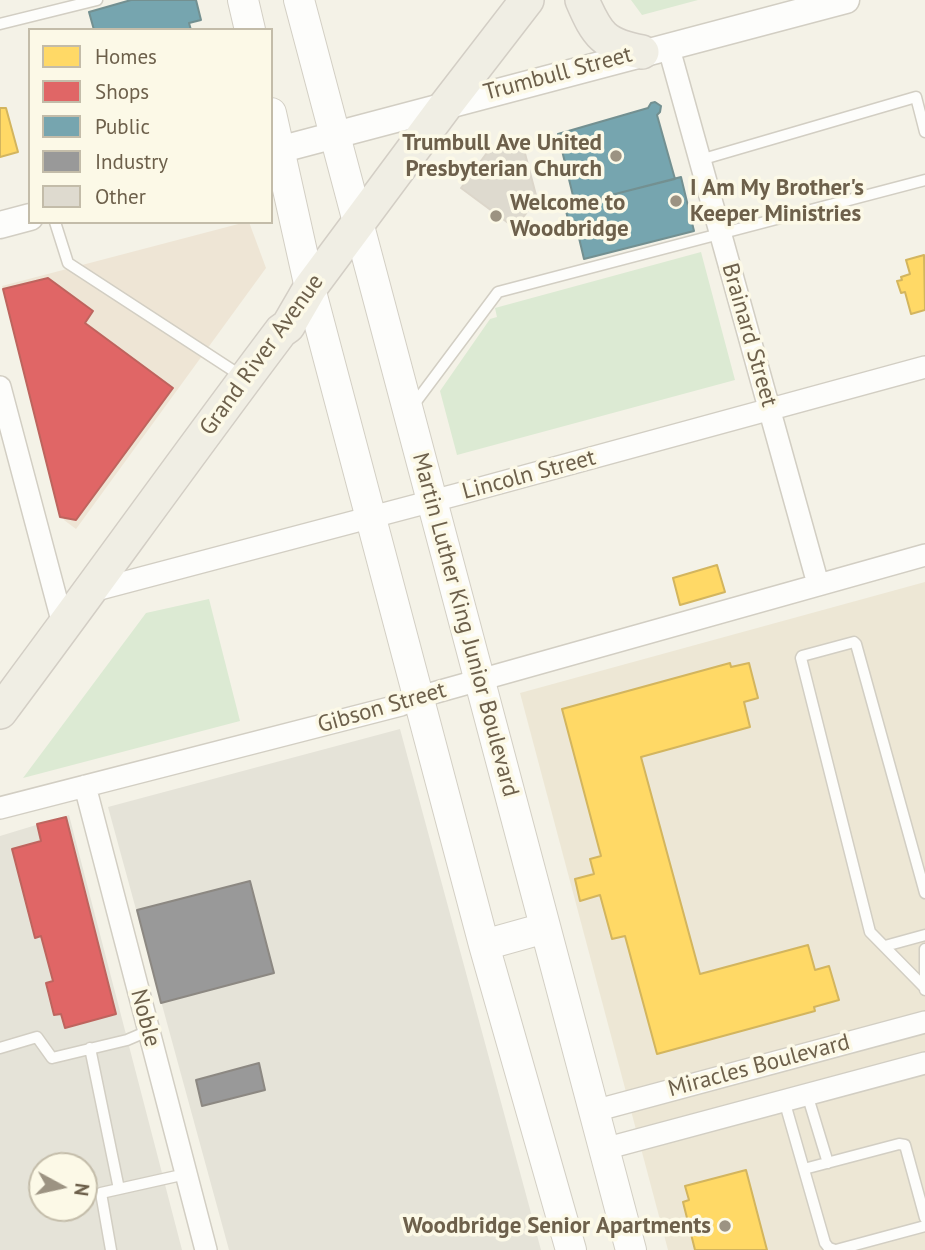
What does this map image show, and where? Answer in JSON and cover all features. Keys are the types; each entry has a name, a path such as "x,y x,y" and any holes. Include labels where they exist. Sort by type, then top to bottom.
{"main road":[{"path":"243,0 250,28"},
{"name":"Martin Luther King Junior Boulevard","path":"299,0 631,1250"},
{"name":"Grand River Avenue","path":"0,712 92,591 245,379 281,331 288,326 310,288 527,0"},
{"path":"582,0 599,33 618,47 655,48"},
{"path":"273,128 295,228 370,517 484,945 571,1250"},
{"path":"484,945 545,928"}],"street":[{"name":"Trumbull Street","path":"276,150 655,48 846,0"},
{"name":"Brainard Street","path":"655,48 700,160 818,584"},
{"path":"0,225 28,218"},
{"name":"Lincoln Street","path":"92,591 925,367"},
{"path":"0,387 64,628"},
{"name":"Gibson Street","path":"0,808 401,705 419,696 925,555"},
{"name":"Noble","path":"85,786 206,1250"},
{"name":"Miracles Boulevard","path":"594,1111 925,1022"},
{"name":"Miracles Boulevard","path":"604,1149 925,1063"}],"lane":[{"path":"0,24 62,4 97,0"},
{"path":"700,160 916,97 925,132"},
{"path":"408,411 498,292 925,180"},
{"path":"56,224 68,263 245,379"},
{"path":"925,893 856,644 854,642 802,656 870,932 925,989"},
{"path":"885,946 925,935"},
{"path":"925,949 925,989"},
{"path":"0,1048 37,1037 52,1058 127,1040 148,1031"},
{"path":"90,1048 119,1189"},
{"path":"807,1094 828,1163"},
{"path":"784,1101 825,1243 829,1248 836,1250 925,1226"},
{"path":"804,1170 899,1144 905,1145 925,1218"},
{"path":"111,1250 101,1193 186,1174"}],"shaded area":[{"path":"238,224 250,224 266,268 76,529 64,520 2,286"},
{"path":"925,582 925,1250 668,1250 520,693"},
{"path":"400,729 541,1250 229,1250 108,807"},
{"path":"69,815 182,1250 0,1250 0,836"}],"green space":[{"path":"631,0 698,0 642,15"},
{"path":"701,252 735,380 457,455 440,391 490,319 497,317 495,308"},
{"path":"209,599 240,721 23,778 146,613"}],"building: Homes":[{"path":"0,108 6,108 18,152 0,157"},
{"path":"924,255 925,310 911,314 905,292 901,293 897,281 910,274 906,260"},
{"path":"717,565 725,592 680,605 673,578"},
{"path":"730,663 731,667 749,663 758,698 744,702 750,727 641,757 700,974 808,945 815,970 829,966 839,1000 814,1007 815,1011 657,1054 625,936 612,939 600,895 580,901 575,879 594,874 590,859 601,856 562,709"},
{"name":"Woodbridge Senior Apartments","path":"746,1170 767,1250 695,1250 683,1202 689,1200 685,1186"}],"building: Shops":[{"path":"48,278 93,311 85,323 173,388 76,520 60,517 3,289"},
{"path":"66,817 116,1014 65,1028 61,1014 54,1015 46,983 53,981 41,936 35,938 12,849 41,841 37,824"}],"building: Public":[{"path":"131,0 196,0 201,20 189,23 190,28 93,28 89,12"},
{"name":"Trumbull Ave United Presbyterian Church","path":"655,102 661,106 657,115 675,179 575,204 558,134 648,108"},
{"path":"681,177 694,231 584,259 575,221 569,223 565,207"}],"building: Industry":[{"path":"250,881 274,973 161,1003 137,910"},
{"path":"259,1063 265,1090 202,1106 196,1080"}],"building: Other":[{"path":"522,142 537,199 515,228 461,188 489,150"}],"place":[{"name":"Trumbull Ave United Presbyterian Church","path":"616,156"},
{"name":"I Am My Brother's Keeper Ministries","path":"676,201"},
{"name":"Welcome to Woodbridge","path":"496,216"},
{"name":"Woodbridge Senior Apartments","path":"725,1226"}]}
